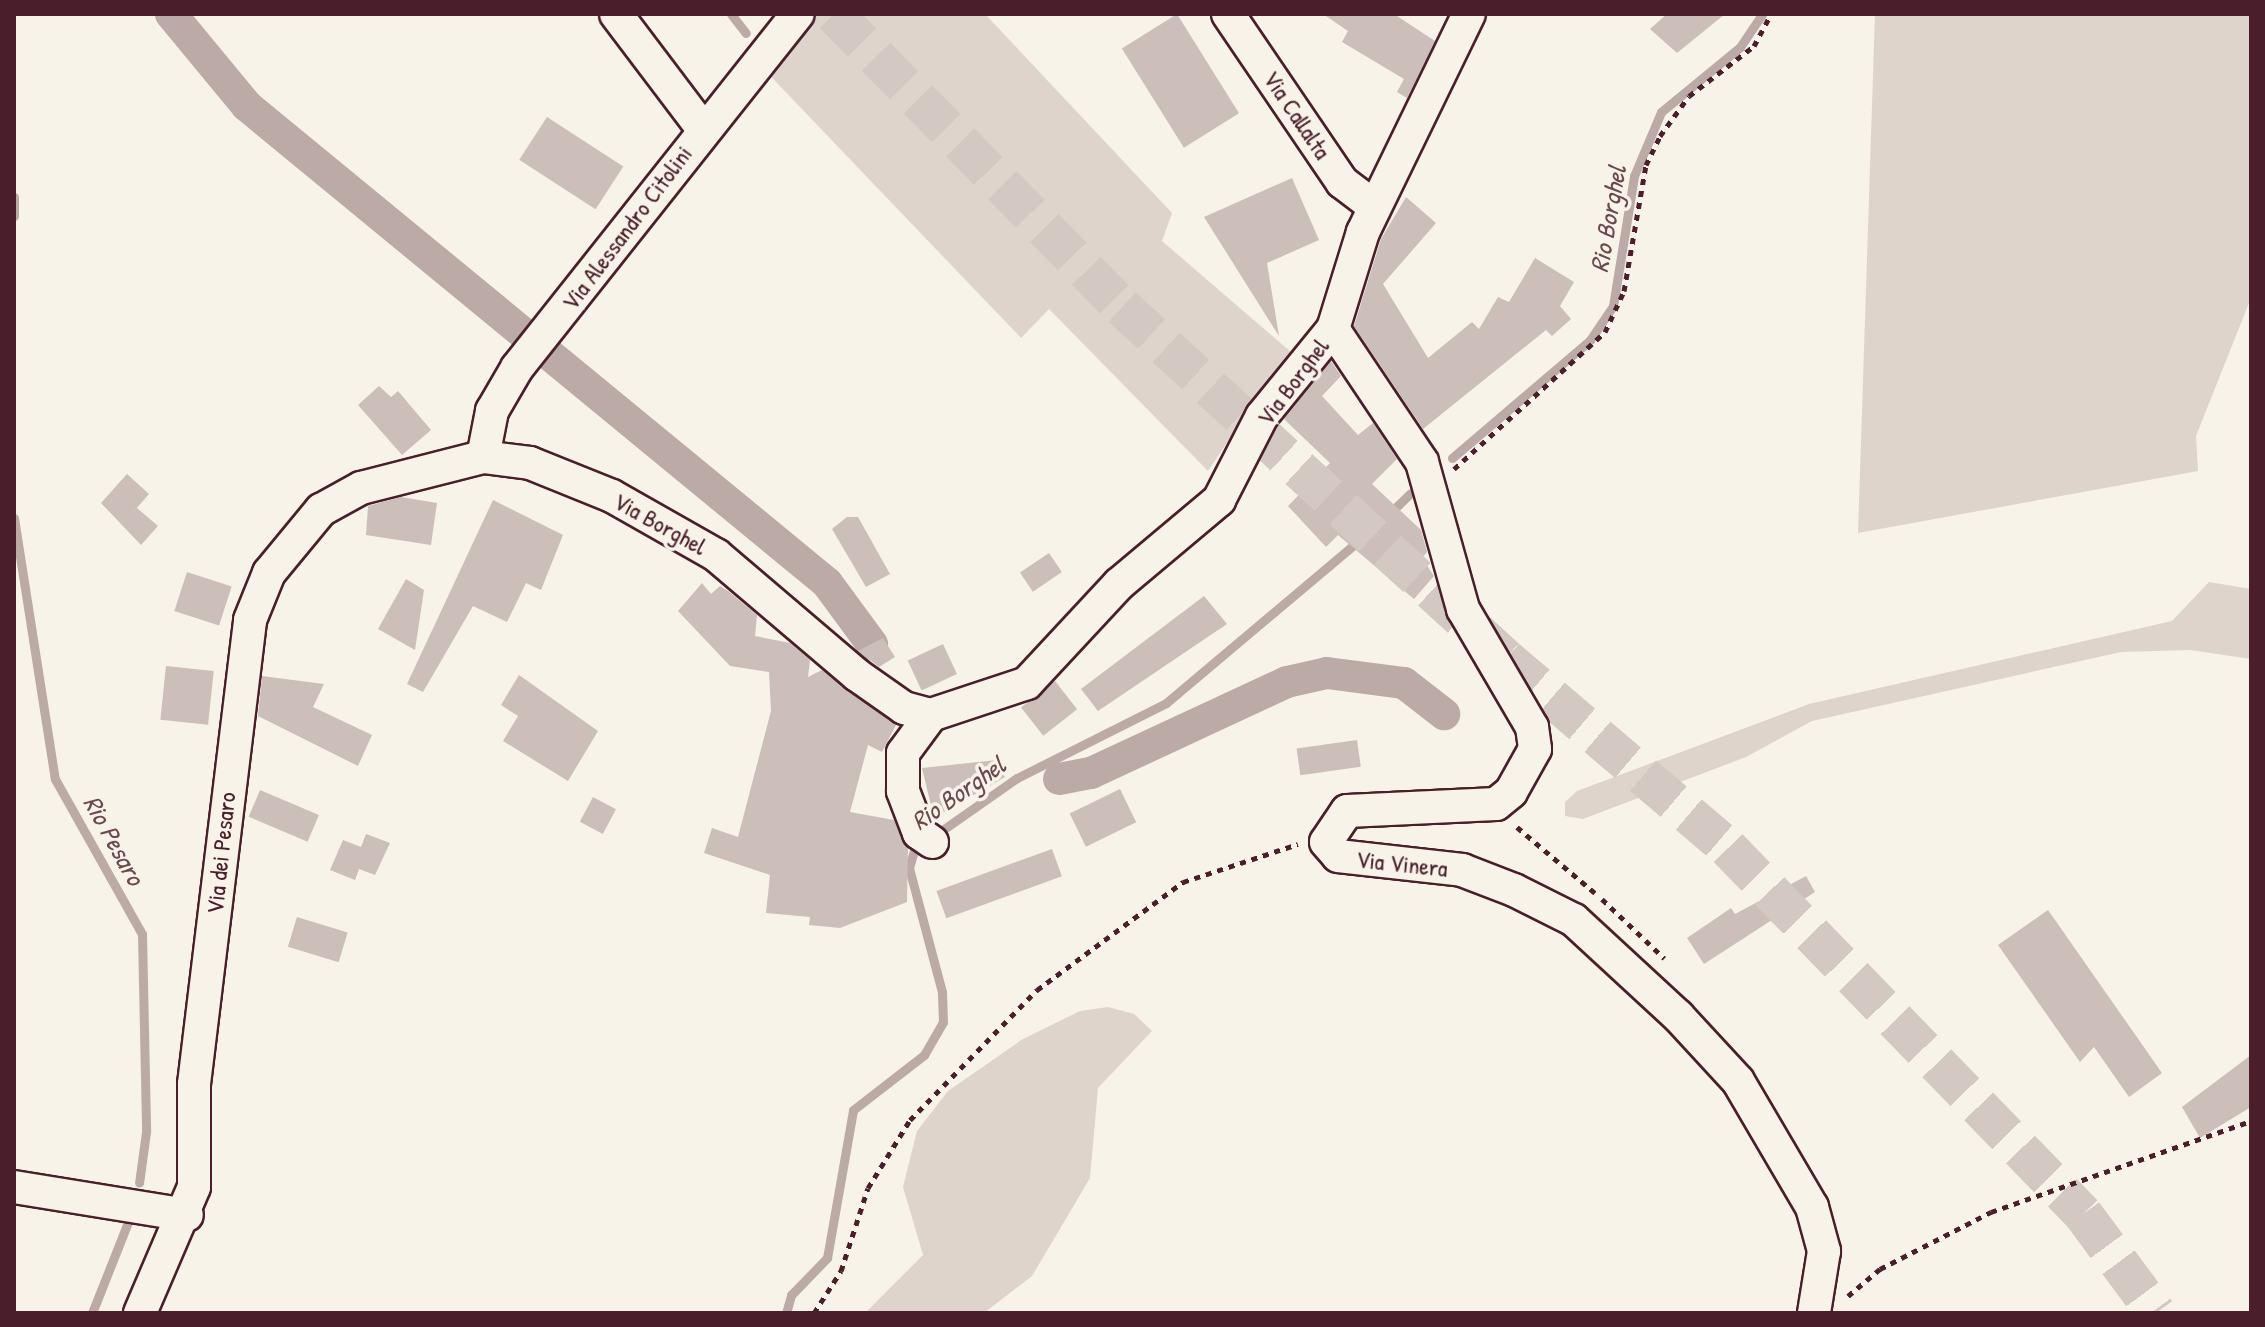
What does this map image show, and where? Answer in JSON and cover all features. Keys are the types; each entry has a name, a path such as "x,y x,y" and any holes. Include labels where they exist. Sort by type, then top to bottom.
{"street":[{"path":"616,14 703,129"},
{"name":"Via Alessandro Citolini","path":"483,457 492,411 517,368 703,129 798,14"},
{"name":"Via Callalta","path":"1228,14 1342,182 1375,207"},
{"name":"Via Borghel","path":"483,457 554,472 669,526 758,586 857,675 904,708 931,715 1027,683 1119,584 1203,519 1246,458 1262,416 1333,329 1375,207 1469,14"},
{"name":"Via Vinera","path":"1333,329 1432,488 1463,609 1532,727 1535,749 1511,792 1496,804 1347,811 1326,842 1338,856 1462,870 1514,890 1574,920 1678,1016 1738,1081 1800,1179 1824,1251 1815,1311"},
{"name":"Via dei Pesaro","path":"140,1313 187,1215 195,1178 194,1084 250,620 269,573 321,510 361,488 483,457"},
{"path":"925,838 903,791 903,753 931,715"},
{"path":"14,1187 187,1215"}],"path":[{"path":"1432,488 1605,332 1624,291 1646,165 1660,136 1689,96 1754,46 1771,14"},
{"path":"814,1313 841,1271 868,1188 910,1120 1037,990 1183,882 1279,845 1326,842"},
{"path":"1815,1311 1833,1310 1880,1269 1991,1212 2251,1121"}],"shaded area":[{"path":"798,14 985,14 1172,213 1162,241 1298,358 1261,392 1208,471 1049,309 1021,338 755,60"},
{"path":"1875,14 2251,14 2251,298 2196,436 2198,471 1858,533"},
{"path":"2209,582 2251,589 2251,659 2190,650 2121,652 1812,721 1746,757 1583,819 1565,816 1565,802 1577,791 1809,704 2172,621"},
{"path":"1108,1007 1134,1014 1152,1031 1098,1088 1090,1178 1032,1276 984,1313 865,1313 923,1255 903,1187 917,1131 948,1091 1023,1039 1080,1011"}],"building":[{"path":"1177,14 1239,113 1184,148 1122,48"},
{"path":"1323,14 1394,14 1435,41 1407,98 1397,92 1404,79 1342,42 1348,31"},
{"path":"1667,14 1725,14 1677,53 1650,29"},
{"path":"547,117 623,167 596,209 519,160"},
{"path":"1292,178 1319,240 1267,263 1279,336 1204,217"},
{"path":"1406,197 1436,223 1383,284 1428,358 1472,322 1479,329 1498,297 1509,302 1535,258 1574,282 1560,306 1571,319 1552,336 1546,330 1423,429 1354,326 1381,239"},
{"path":"1331,361 1341,376 1322,396 1358,435 1373,423 1397,459 1372,484 1421,530 1427,552 1422,558 1434,576 1414,599 1338,535 1326,547 1288,506 1330,463 1284,419"},
{"path":"379,386 391,397 398,391 431,430 402,455 358,405"},
{"path":"127,474 149,494 128,518 137,508 158,526 141,545 101,503"},
{"path":"401,497 437,503 431,545 366,535 368,506"},
{"path":"493,500 563,535 541,590 526,583 507,622 473,606 423,692 407,684"},
{"path":"847,517 858,517 890,574 866,587 832,529"},
{"path":"1049,553 1062,572 1033,592 1020,573"},
{"path":"187,572 232,587 219,626 174,611"},
{"path":"406,579 424,590 415,650 378,629"},
{"path":"702,583 711,594 720,586 757,615 755,636 790,643 810,660 808,677 822,670 896,725 882,752 868,745 850,812 894,820 908,849 907,902 840,928 809,925 810,917 766,913 770,875 704,853 712,828 738,837 771,711 769,672 730,666 678,611"},
{"path":"1204,596 1227,624 1098,711 1081,689"},
{"path":"883,638 895,657 879,667 858,651"},
{"path":"943,644 957,674 922,690 908,660"},
{"path":"166,666 214,671 208,725 160,720"},
{"path":"519,675 598,731 568,781 503,741 518,716 501,705"},
{"path":"262,676 324,684 313,707 372,735 358,766 258,716"},
{"path":"1055,681 1077,709 1043,736 1021,707"},
{"path":"1357,740 1361,767 1300,775 1297,748"},
{"path":"997,760 1005,777 934,818 922,768"},
{"path":"1120,789 1136,822 1086,847 1070,814"},
{"path":"260,790 319,815 308,842 249,817"},
{"path":"593,797 616,809 603,834 580,822"},
{"path":"366,834 390,843 375,875 359,869 355,880 330,870 343,840 361,847"},
{"path":"1052,849 1062,876 946,918 936,891"},
{"path":"1806,876 1815,892 1704,964 1687,938 1731,908 1735,914"},
{"path":"2048,910 2162,1073 2129,1097 2094,1047 2080,1062 1998,945"},
{"path":"297,917 348,932 339,962 288,947"},
{"path":"2251,1055 2251,1107 2200,1138 2182,1107"}],"waterway":[{"path":"171,14 247,106 827,583 872,644"},
{"path":"731,14 746,33"},
{"name":"Rio Borghel","path":"1452,458 1590,340 1613,306 1634,176 1661,112 1740,47 1762,14"},
{"name":"Rio Pesaro","path":"14,197 14,216"},
{"name":"Rio Borghel","path":"1390,513 1410,494"},
{"name":"Rio Pesaro","path":"14,518 55,779 142,934 146,1132 139,1183"},
{"name":"Rio Borghel","path":"786,1313 791,1295 827,1258 853,1110 924,1055 943,1022 942,992 909,868 914,850 1017,778 1166,703 1361,539"},
{"path":"1059,779 1091,773 1287,682 1327,673 1404,683 1444,714"},
{"name":"Rio Pesaro","path":"92,1313 132,1212"}],"tunnel":[{"path":"834,14 1122,307 1506,659 1728,848 2083,1214 2156,1313"}]}
